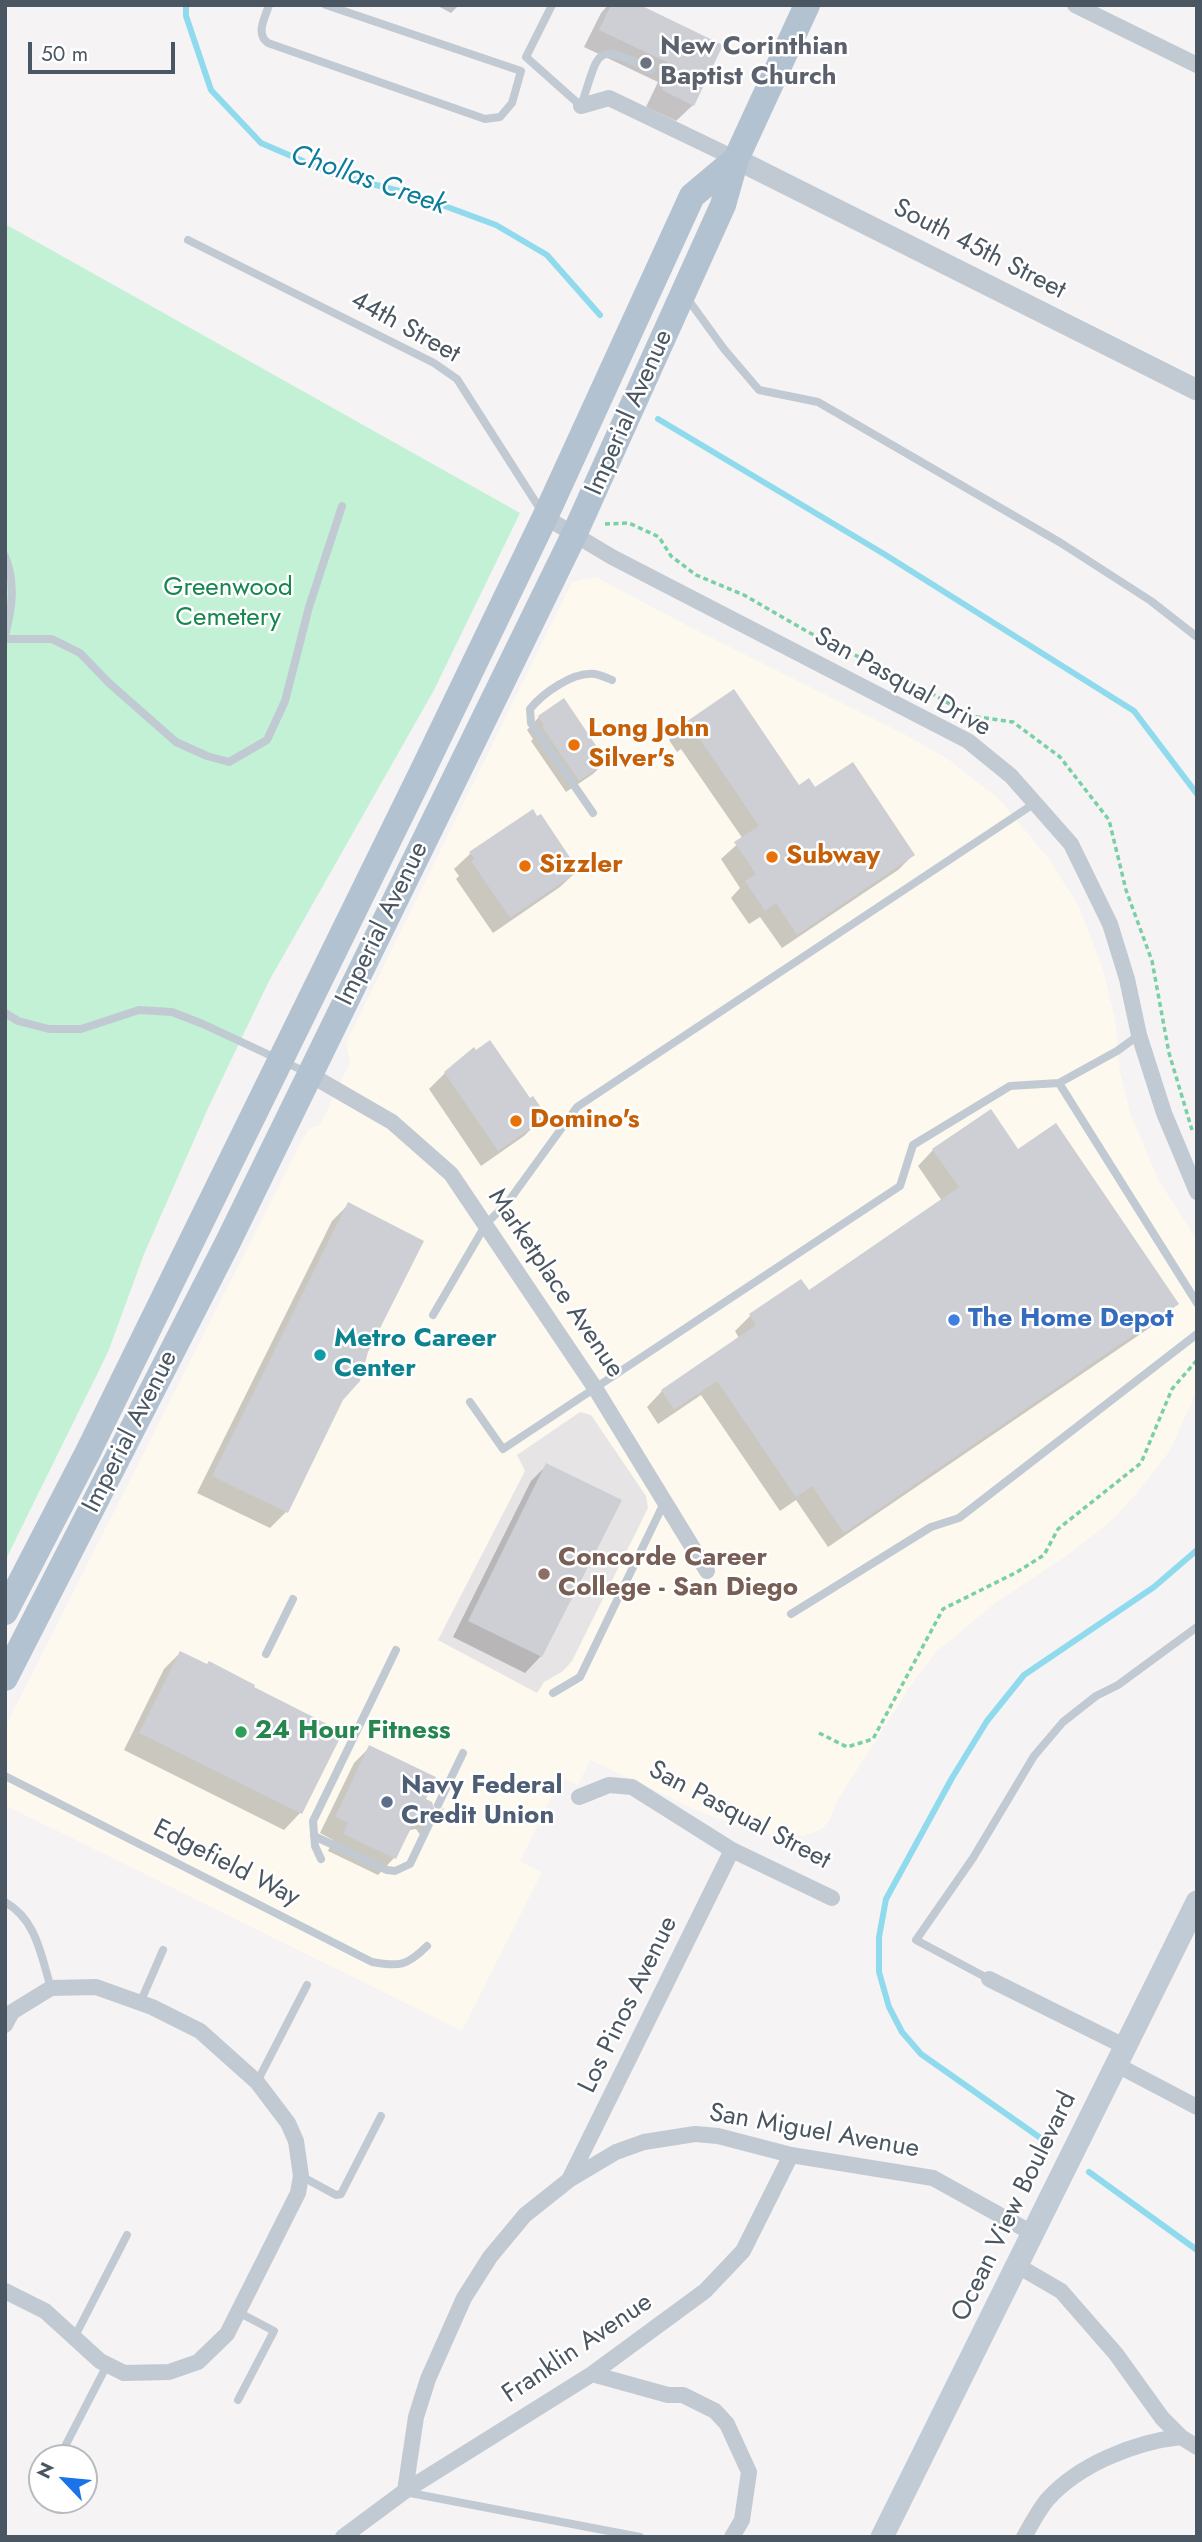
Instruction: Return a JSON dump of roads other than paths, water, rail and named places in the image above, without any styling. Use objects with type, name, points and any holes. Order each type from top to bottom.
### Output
[{"type":"main road","name":"Imperial Avenue","points":[[5,1678],[228,1242],[574,535],[728,194],[736,159],[807,5]]},
{"type":"main road","name":"Imperial Avenue","points":[[5,1612],[88,1452],[545,517],[692,196],[736,159]]},
{"type":"main road","name":"Ocean View Boulevard","points":[[882,2537],[1122,2056],[1189,1937],[1197,1902]]},
{"type":"street","points":[[1075,5],[1197,65]]},
{"type":"street","points":[[581,106],[609,98],[736,159]]},
{"type":"street","name":"South 45th Street","points":[[736,159],[1197,390]]},
{"type":"street","name":"San Pasqual Drive","points":[[545,517],[612,557],[968,741],[1011,776],[1071,844],[1110,924],[1127,979],[1139,1035],[1164,1114],[1197,1192]]},
{"type":"street","name":"Marketplace Avenue","points":[[310,1074],[392,1122],[451,1174],[595,1388],[707,1572]]},
{"type":"street","name":"San Pasqual Street","points":[[579,1797],[609,1785],[632,1787],[733,1850],[832,1898]]},
{"type":"street","name":"Los Pinos Avenue","points":[[569,2180],[733,1850]]},
{"type":"street","points":[[989,1979],[1122,2056],[1197,2107]]},
{"type":"street","points":[[5,2291],[45,2311],[100,2361],[124,2373],[169,2372],[198,2362],[227,2334],[298,2193],[301,2176],[296,2141],[288,2123],[257,2082],[200,2031],[140,2003],[96,1987],[51,1988],[9,2019]]},
{"type":"street","name":"San Miguel Avenue","points":[[405,2491],[416,2417],[428,2379],[464,2298],[490,2257],[524,2215],[569,2180],[616,2152],[644,2142],[695,2134],[718,2136],[790,2155],[933,2178],[1032,2233]]},
{"type":"street","name":"Franklin Avenue","points":[[343,2537],[405,2491],[592,2374],[705,2291],[743,2251],[790,2155]]},
{"type":"street","points":[[1017,2266],[1060,2291],[1116,2354],[1162,2418],[1181,2437],[1197,2447]]},
{"type":"street","points":[[592,2374],[668,2395],[683,2395],[715,2411],[727,2424],[749,2472],[741,2520],[732,2537]]},
{"type":"street","points":[[1024,2537],[1047,2500],[1090,2465],[1157,2439],[1181,2437]]},
{"type":"lane","points":[[269,5],[261,31],[261,36],[268,43],[485,119],[500,117],[512,103],[526,57],[552,5]]},
{"type":"lane","points":[[326,5],[521,71]]},
{"type":"lane","points":[[526,57],[581,106],[596,61],[602,54],[610,52],[622,55],[651,70]]},
{"type":"lane","name":"44th Street","points":[[188,240],[434,363],[457,379],[545,517]]},
{"type":"lane","points":[[684,294],[724,349],[759,390],[818,402],[1061,544],[1152,601],[1197,637]]},
{"type":"lane","points":[[5,556],[11,571],[13,603],[5,637],[52,639],[80,653],[109,683],[176,742],[229,762],[267,740],[285,701],[309,607],[342,506]]},
{"type":"lane","points":[[593,813],[531,723],[530,709],[538,698],[576,677],[594,674],[612,680]]},
{"type":"lane","points":[[433,1315],[486,1224],[508,1202],[577,1107],[1035,803]]},
{"type":"lane","points":[[5,1013],[18,1021],[49,1029],[81,1029],[139,1010],[172,1012],[310,1074]]},
{"type":"lane","points":[[470,1402],[503,1449],[900,1186],[913,1144],[1010,1086],[1059,1083],[1139,1035]]},
{"type":"lane","points":[[1059,1083],[1197,1303]]},
{"type":"lane","points":[[790,1614],[931,1527],[959,1518],[1197,1334]]},
{"type":"lane","points":[[553,1693],[580,1677],[664,1503]]},
{"type":"lane","points":[[266,1654],[293,1599]]},
{"type":"lane","points":[[989,1979],[916,1940],[973,1858],[1034,1756],[1063,1722],[1096,1696],[1118,1685],[1197,1627]]},
{"type":"lane","points":[[321,1859],[315,1846],[313,1821],[396,1650]]},
{"type":"lane","points":[[438,1805],[463,1753]]},
{"type":"lane","name":"Edgefield Way","points":[[5,1776],[372,1962],[395,1966],[413,1960],[427,1946]]},
{"type":"lane","points":[[314,1836],[387,1870],[395,1871],[410,1864],[430,1820]]},
{"type":"lane","points":[[5,1902],[26,1920],[35,1935],[51,1988]]},
{"type":"lane","points":[[140,2003],[163,1950]]},
{"type":"lane","points":[[257,2082],[307,1985]]},
{"type":"lane","points":[[301,2176],[336,2195],[341,2194],[381,2116]]},
{"type":"lane","points":[[74,2338],[127,2235]]},
{"type":"lane","points":[[238,2312],[274,2331],[238,2400]]},
{"type":"lane","points":[[66,2444],[107,2365]]},
{"type":"lane","points":[[405,2491],[640,2537]]},
{"type":"waterway","name":"Chollas Creek","points":[[186,5],[186,16],[211,90],[261,143],[333,174],[415,195],[496,225],[547,255],[600,315]]},
{"type":"waterway","points":[[658,419],[884,554],[1134,711],[1197,794]]},
{"type":"waterway","points":[[1049,2144],[921,2054],[902,2032],[889,2007],[879,1972],[879,1937],[886,1899],[952,1778],[987,1721],[1024,1675],[1154,1587],[1197,1550]]},
{"type":"waterway","points":[[1089,2172],[1197,2250]]},
{"type":"place","name":"New Corinthian Baptist Church","points":[[646,63]]},
{"type":"place","name":"Long John Silver's","points":[[574,745]]},
{"type":"place","name":"Subway","points":[[772,857]]},
{"type":"place","name":"Sizzler","points":[[525,866]]},
{"type":"place","name":"Domino's","points":[[516,1121]]},
{"type":"place","name":"The Home Depot","points":[[954,1320]]},
{"type":"place","name":"Metro Career Center","points":[[320,1355]]},
{"type":"place","name":"Concorde Career College - San Diego","points":[[544,1574]]},
{"type":"place","name":"24 Hour Fitness","points":[[241,1732]]},
{"type":"place","name":"Navy Federal Credit Union","points":[[387,1802]]},
{"type":"park label","name":"Greenwood Cemetery","points":[[228,604]]}]
